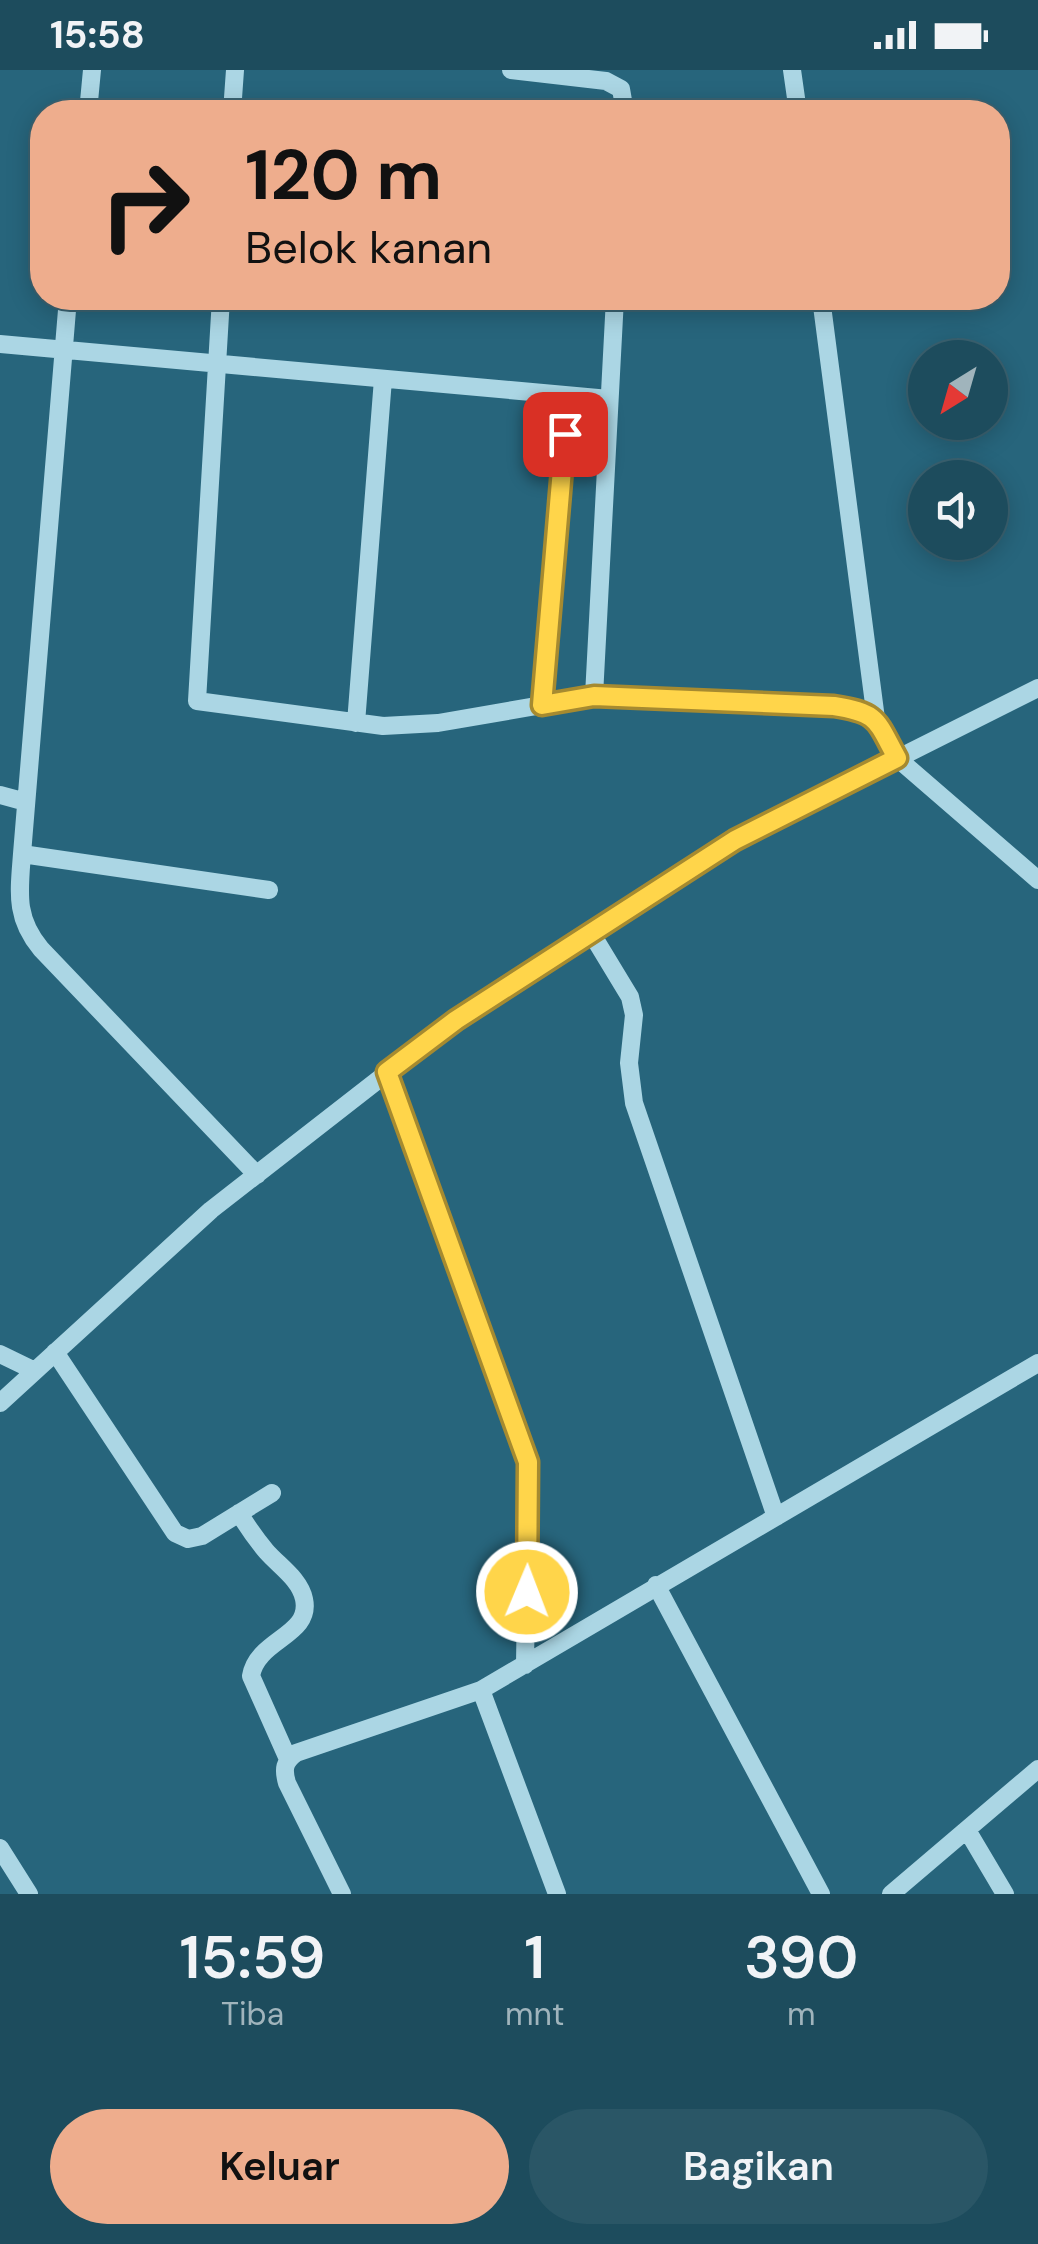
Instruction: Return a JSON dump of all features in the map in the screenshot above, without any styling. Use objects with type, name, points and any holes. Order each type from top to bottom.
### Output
[{"type":"street","points":[[89,100],[92,70]]},
{"type":"street","points":[[233,100],[235,70]]},
{"type":"street","points":[[511,70],[606,81],[621,89],[623,100]]},
{"type":"street","points":[[792,70],[796,100]]},
{"type":"street","points":[[67,310],[22,854],[21,915],[26,931],[257,1175]]},
{"type":"street","points":[[220,310],[197,701],[383,726],[438,723],[594,696],[834,706],[862,711],[876,719]]},
{"type":"street","points":[[594,696],[614,310]]},
{"type":"street","points":[[824,310],[876,719],[897,758],[1038,880]]},
{"type":"street","points":[[0,344],[610,399]]},
{"type":"street","points":[[356,723],[383,378]]},
{"type":"street","points":[[542,705],[568,396]]},
{"type":"street","points":[[0,1403],[212,1210],[456,1020],[735,840],[1038,688]]},
{"type":"street","points":[[0,796],[26,802]]},
{"type":"street","points":[[22,854],[269,890]]},
{"type":"street","points":[[590,931],[630,997],[634,1015],[629,1063],[634,1103],[776,1517]]},
{"type":"street","points":[[387,1072],[528,1462],[525,1665]]},
{"type":"street","points":[[55,1352],[175,1532],[188,1539],[202,1536],[272,1493]]},
{"type":"street","points":[[0,1354],[33,1370]]},
{"type":"street","points":[[342,1894],[287,1783],[284,1770],[288,1759],[481,1690],[1038,1362]]},
{"type":"street","points":[[239,1513],[250,1532],[297,1582],[304,1595],[306,1611],[300,1624],[265,1650],[253,1664],[251,1676],[288,1759]]},
{"type":"street","points":[[656,1585],[822,1894]]},
{"type":"street","points":[[481,1690],[557,1894]]},
{"type":"street","points":[[891,1894],[1038,1769]]},
{"type":"street","points":[[967,1830],[1005,1894]]},
{"type":"street","points":[[0,1848],[29,1894]]},
{"type":"route","points":[[527,1592],[528,1462],[387,1072],[456,1020],[735,840],[897,758],[876,719],[862,711],[834,706],[594,696],[542,705],[565,434]]}]
